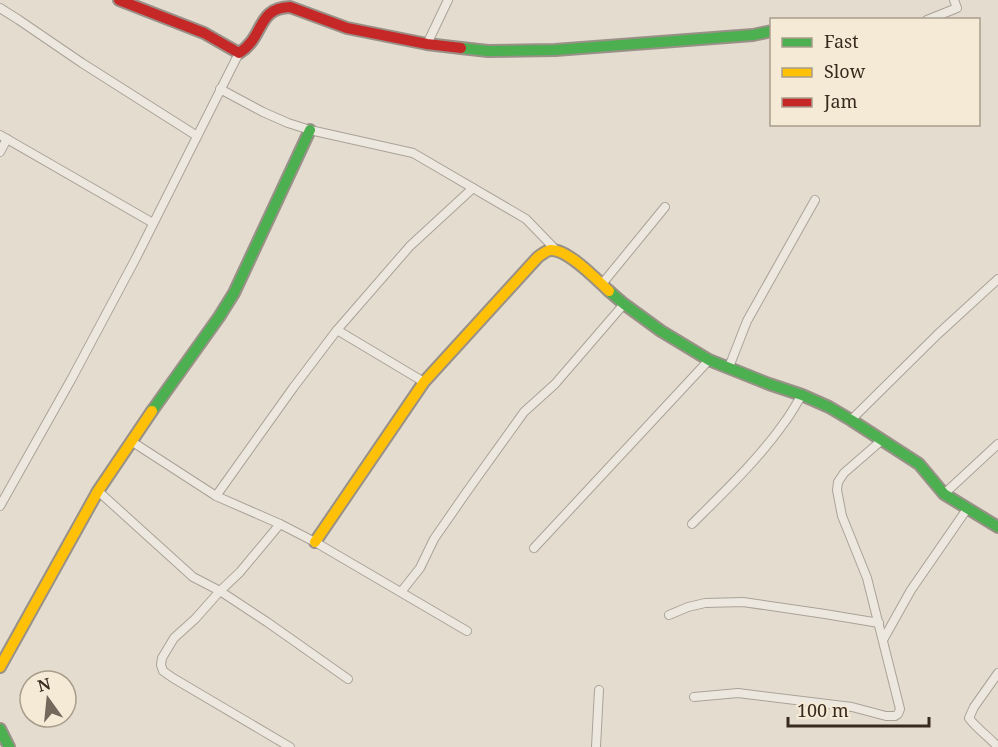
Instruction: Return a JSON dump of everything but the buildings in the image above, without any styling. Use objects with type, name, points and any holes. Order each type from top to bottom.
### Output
[{"type":"street","points":[[119,0],[204,33],[239,53]]},
{"type":"street","points":[[426,44],[448,0]]},
{"type":"street","points":[[932,18],[957,8],[954,0]]},
{"type":"street","points":[[0,506],[72,378],[239,53],[249,47],[269,13],[276,8],[290,7],[347,28],[426,44],[488,51],[555,50],[753,35],[770,31]]},
{"type":"street","points":[[0,8],[197,136]]},
{"type":"street","points":[[220,89],[288,123],[413,153],[526,219],[556,250]]},
{"type":"street","points":[[0,667],[98,491],[234,292],[310,130]]},
{"type":"street","points":[[0,152],[3,137],[153,223]]},
{"type":"street","points":[[216,496],[293,388],[338,330],[410,246],[473,188]]},
{"type":"street","points":[[729,367],[747,321],[815,200]]},
{"type":"street","points":[[602,284],[665,207]]},
{"type":"street","points":[[315,542],[424,382],[538,257],[548,250],[556,250],[568,255],[624,304],[661,331],[709,360],[769,384],[802,394],[851,420],[919,464],[944,494],[998,527]]},
{"type":"street","points":[[851,420],[938,334],[998,279]]},
{"type":"street","points":[[400,592],[420,568],[434,539],[524,412],[555,384],[624,304]]},
{"type":"street","points":[[338,330],[424,382]]},
{"type":"street","points":[[534,548],[709,360]]},
{"type":"street","points":[[692,524],[762,450],[784,423],[802,394]]},
{"type":"street","points":[[694,697],[738,693],[852,707],[886,716],[898,714],[900,709],[867,578],[842,516],[837,490],[838,482],[844,473],[882,440]]},
{"type":"street","points":[[131,441],[216,496],[315,542],[467,631]]},
{"type":"street","points":[[944,494],[998,444]]},
{"type":"street","points":[[98,491],[193,577],[220,591],[348,679]]},
{"type":"street","points":[[883,640],[911,590],[967,509]]},
{"type":"street","points":[[280,524],[240,572],[174,638],[162,658],[161,665],[164,671],[173,678],[290,747]]},
{"type":"street","points":[[669,615],[705,603],[743,602],[879,623]]},
{"type":"street","points":[[998,673],[969,718],[998,747]]},
{"type":"street","points":[[596,747],[599,690]]},
{"type":"street","points":[[0,729],[9,747]]},
{"type":"traffic: fast","points":[[461,48],[488,51],[555,50],[753,35],[770,31]]},
{"type":"traffic: fast","points":[[152,411],[234,293],[310,130]]},
{"type":"traffic: fast","points":[[609,291],[661,331],[709,360],[802,395],[851,420],[919,464],[944,494],[998,527]]},
{"type":"traffic: fast","points":[[0,729],[9,747]]},
{"type":"traffic: slow","points":[[315,542],[424,382],[538,257],[550,250],[565,254],[609,291]]},
{"type":"traffic: slow","points":[[0,667],[98,491],[152,411]]},
{"type":"traffic: jam","points":[[119,0],[204,33],[239,53],[253,39],[271,12],[290,7],[347,28],[427,44],[461,48]]}]
